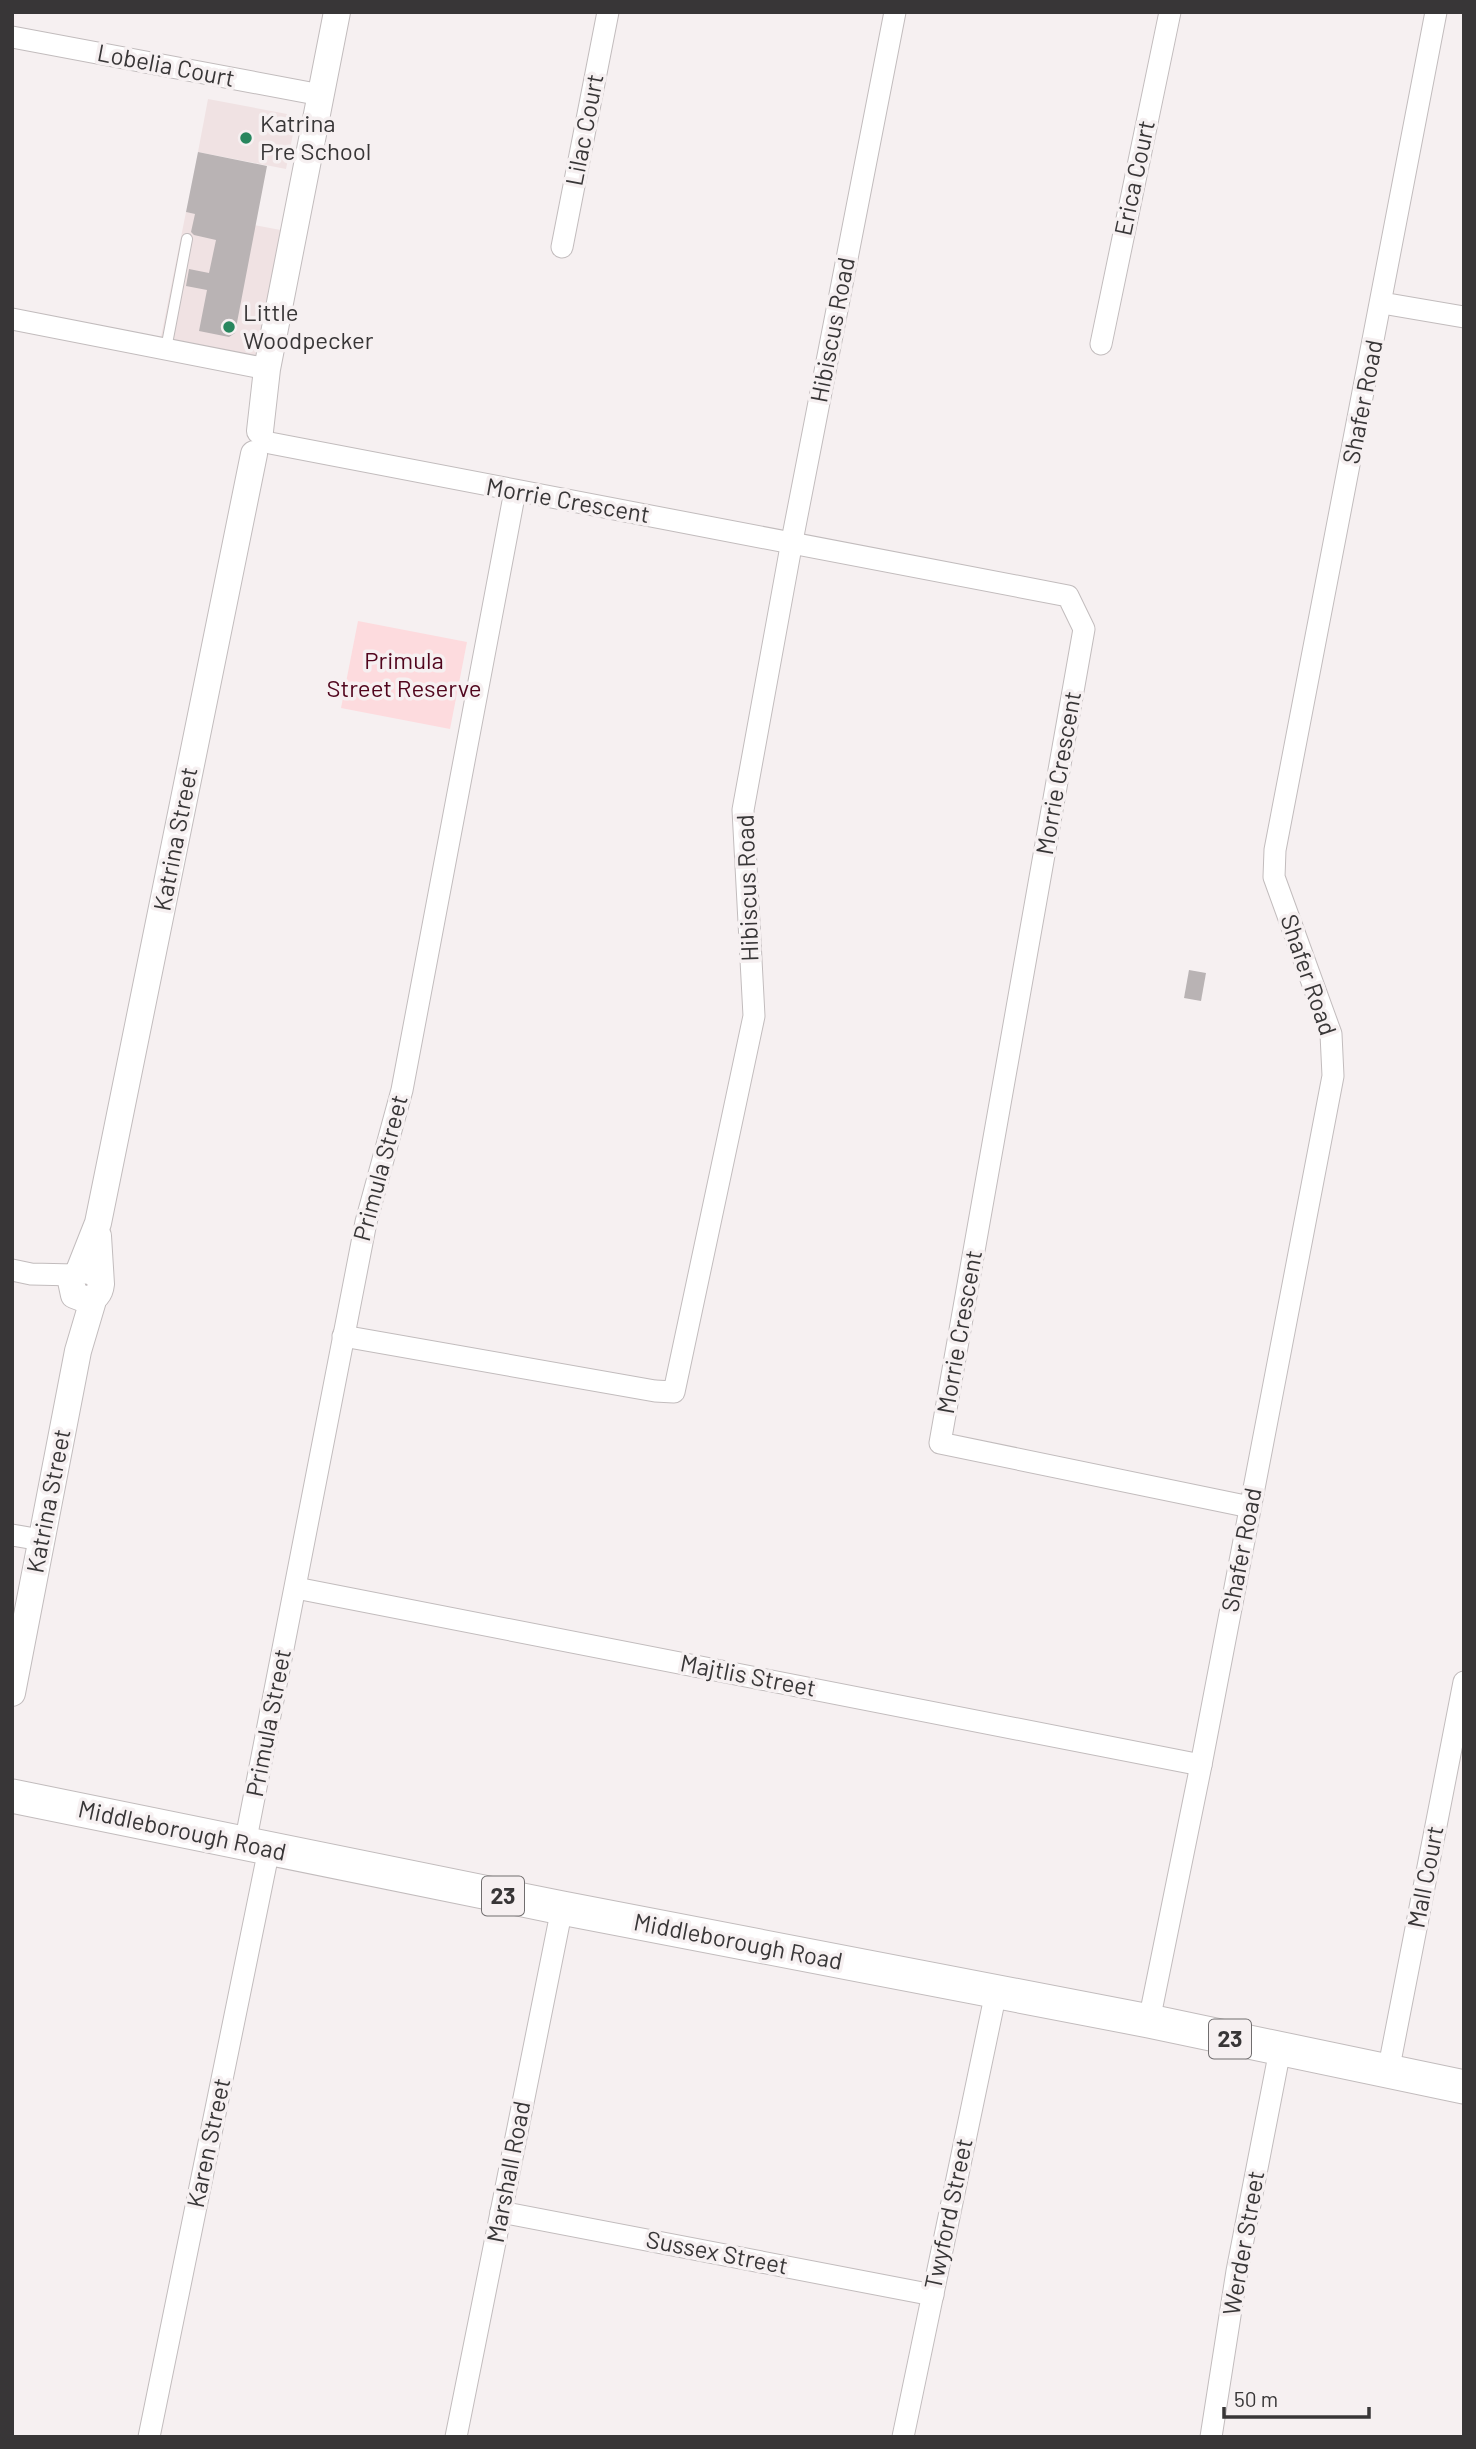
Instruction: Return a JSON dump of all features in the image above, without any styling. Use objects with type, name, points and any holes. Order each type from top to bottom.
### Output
[{"type":"main road","name":"Middleborough Road","points":[[12,1796],[562,1908],[1149,2021],[1464,2087]]},
{"type":"street","name":"Katrina Street","points":[[12,1693],[78,1351],[82,1284],[98,1223],[261,443],[267,369],[337,12]]},
{"type":"street","name":"Lilac Court","points":[[562,247],[608,12]]},
{"type":"street","name":"Hibiscus Road","points":[[343,1336],[655,1391],[674,1392],[754,1016],[743,810],[792,541],[895,12]]},
{"type":"street","name":"Erica Court","points":[[1101,344],[1170,12]]},
{"type":"street","name":"Shafer Road","points":[[1149,2021],[1334,1076],[1331,1034],[1274,877],[1275,850],[1436,12]]},
{"type":"street","name":"Lobelia Court","points":[[12,37],[321,95]]},
{"type":"street","points":[[1382,303],[1464,317]]},
{"type":"street","points":[[12,319],[267,369]]},
{"type":"street","name":"Morrie Crescent","points":[[261,443],[792,541],[1068,596],[1084,629],[940,1443],[1250,1507]]},
{"type":"street","name":"Primula Street","points":[[257,1847],[296,1588],[343,1336],[366,1222],[402,1090],[515,492]]},
{"type":"street","points":[[22,1272],[82,1284]]},
{"type":"street","points":[[12,1535],[41,1540]]},
{"type":"street","name":"Majtlis Street","points":[[296,1588],[1201,1765]]},
{"type":"street","name":"Mall Court","points":[[1388,2071],[1464,1682]]},
{"type":"street","name":"Karen Street","points":[[149,2437],[257,1847]]},
{"type":"street","name":"Marshall Road","points":[[456,2437],[562,1908]]},
{"type":"street","name":"Twyford Street","points":[[903,2437],[996,1992]]},
{"type":"street","name":"Werder Street","points":[[1211,2437],[1237,2270],[1280,2050]]},
{"type":"street","name":"Sussex Street","points":[[501,2212],[933,2295]]},
{"type":"lane","points":[[166,349],[187,239]]},
{"type":"shaded area","name":"Katrina Pre School","points":[[208,99],[287,114],[295,124],[286,169],[198,152]]},
{"type":"shaded area","points":[[186,212],[286,231],[261,359],[161,337]]},
{"type":"green space","name":"Primula Street Reserve","points":[[358,621],[467,642],[450,729],[341,708]]},
{"type":"building","points":[[198,152],[267,166],[235,333],[229,337],[199,331],[207,290],[186,286],[189,269],[209,273],[216,240],[194,235],[191,232],[195,214],[186,212]]},
{"type":"building","points":[[1189,970],[1206,973],[1201,1001],[1184,998]]},
{"type":"place","name":"Katrina Pre School","points":[[246,138]]},
{"type":"place","name":"Little Woodpecker","points":[[229,327]]}]
